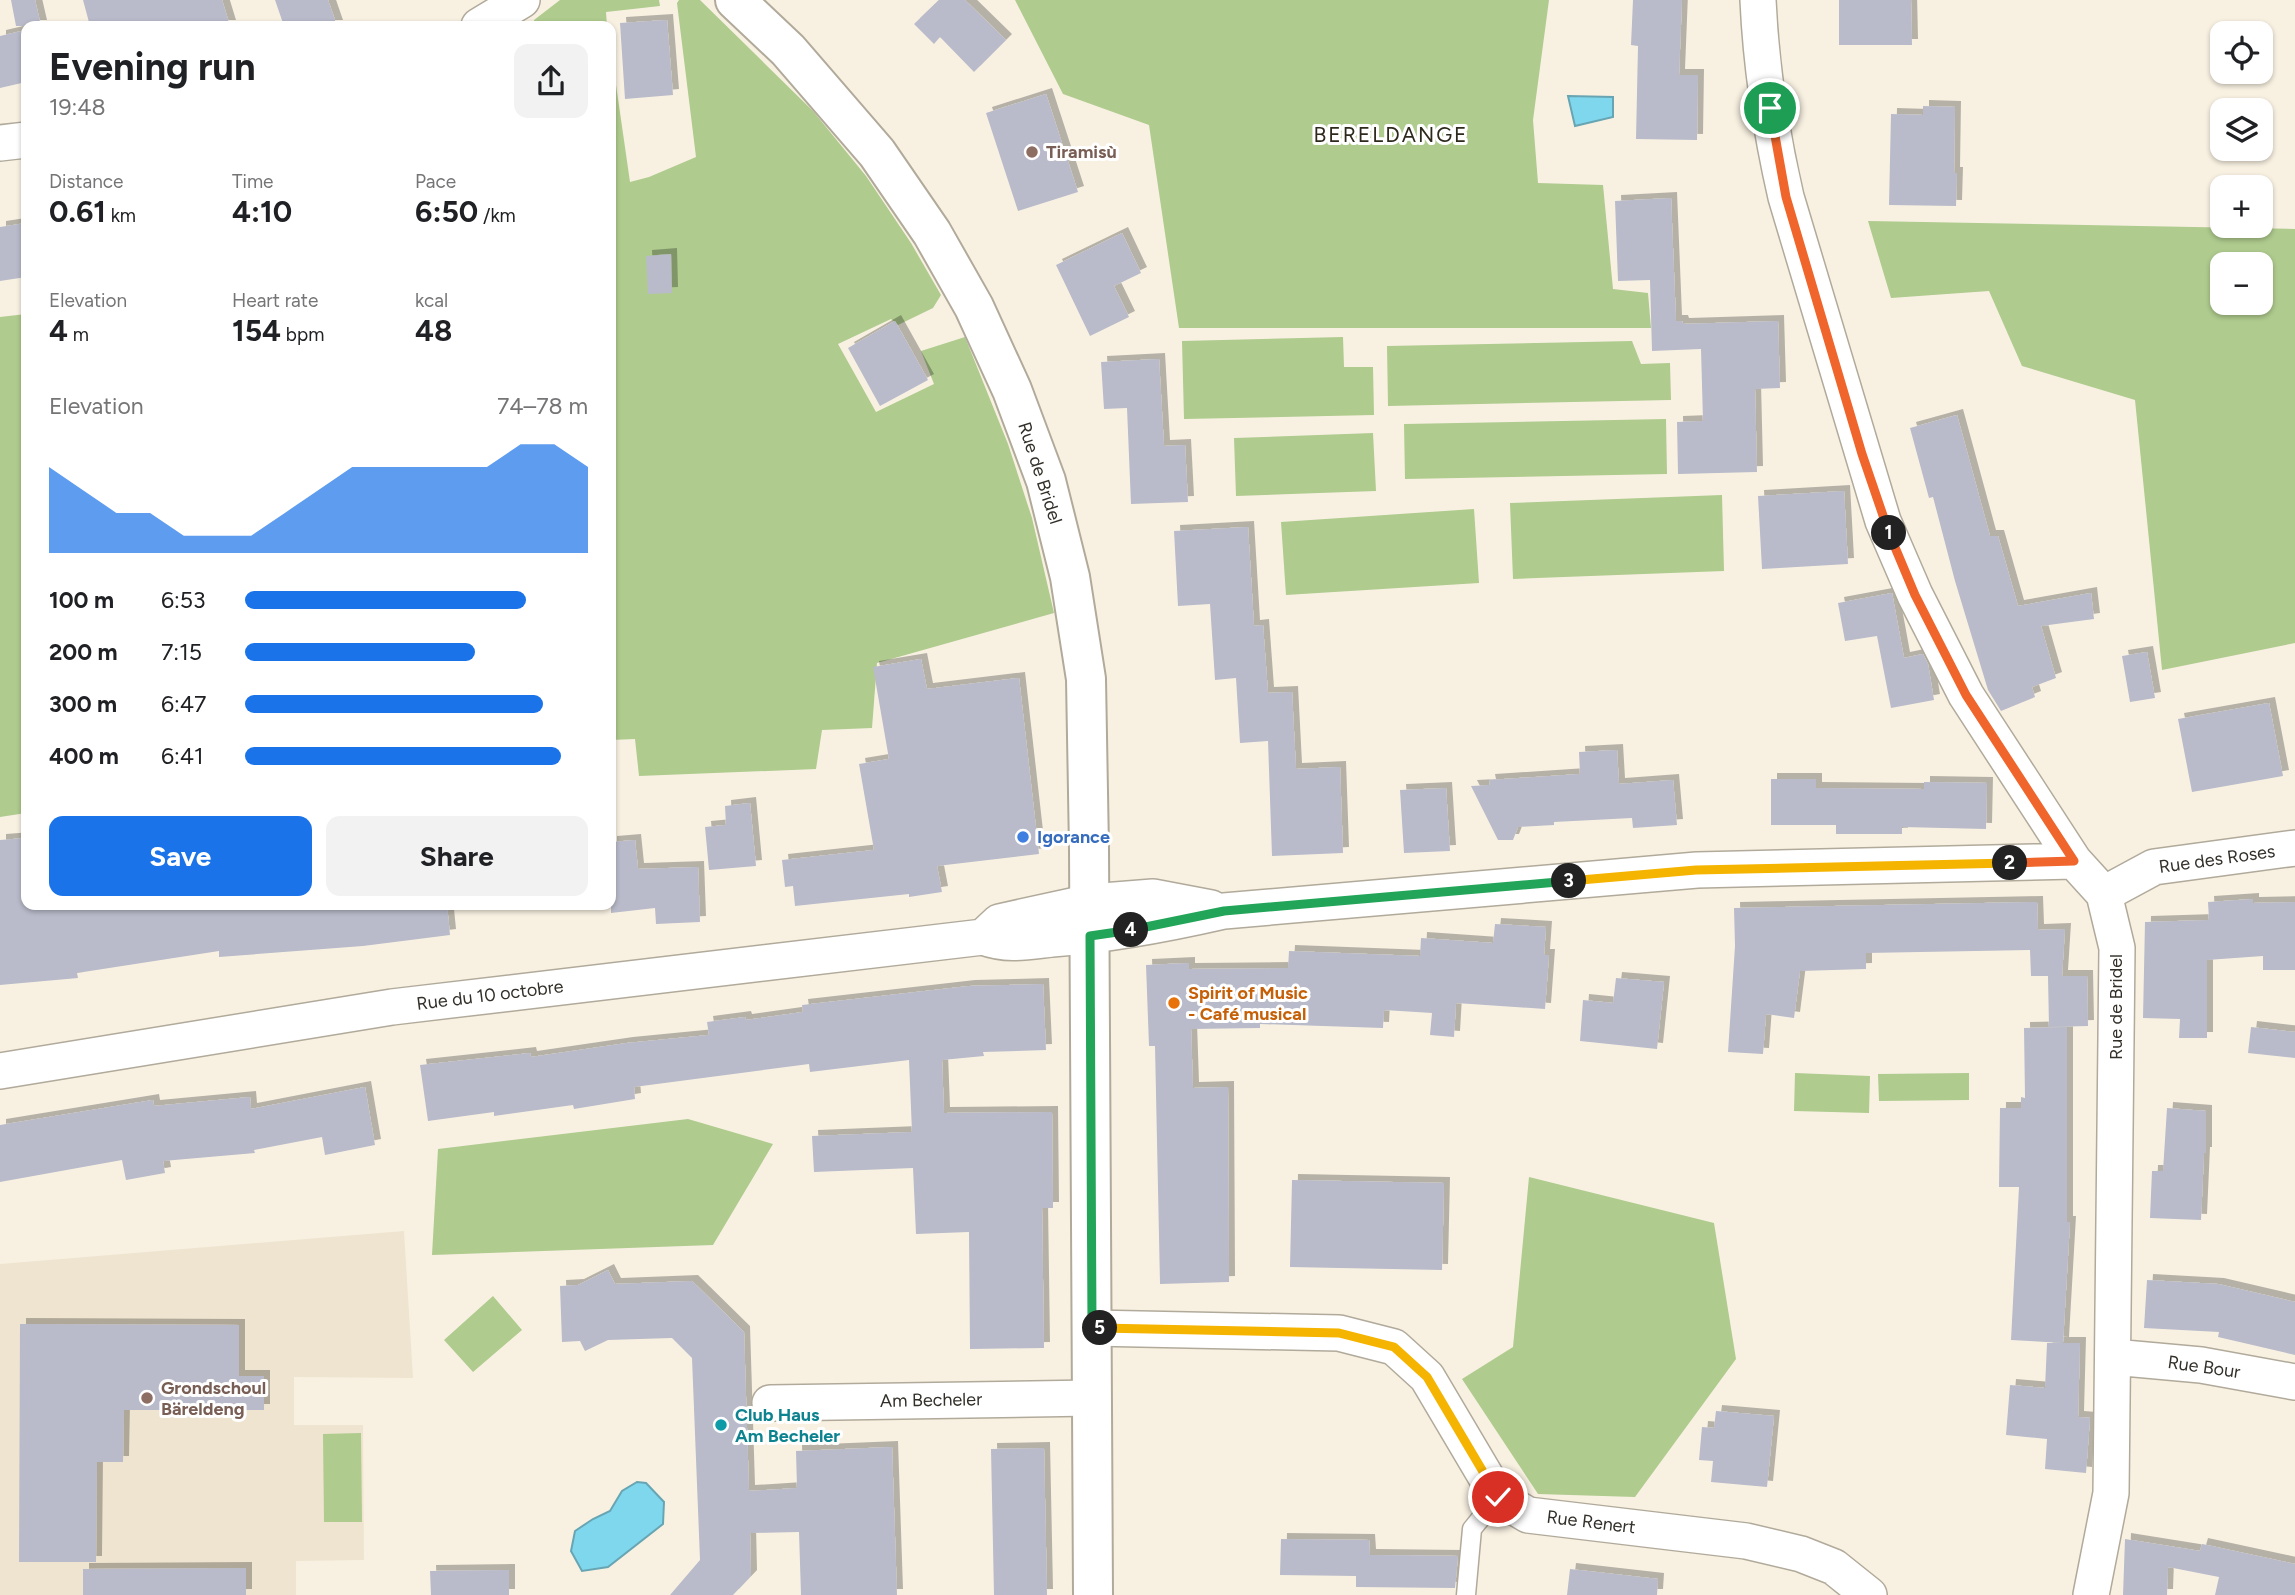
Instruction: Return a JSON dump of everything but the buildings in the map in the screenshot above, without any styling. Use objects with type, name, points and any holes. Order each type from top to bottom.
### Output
[{"type":"main road","name":"Rue de Bridel","points":[[735,0],[788,50],[877,153],[933,233],[974,307],[1012,390],[1046,481],[1070,577],[1086,679],[1090,919]]},
{"type":"main road","points":[[1090,919],[1093,1595]]},
{"type":"street","points":[[488,21],[522,0]]},
{"type":"street","name":"Rue de Bridel","points":[[1758,0],[1761,54],[1784,185],[1883,521],[1915,595],[1966,695],[2074,861],[2104,894],[2117,948],[2111,1493],[2091,1595]]},
{"type":"street","points":[[0,143],[21,141]]},
{"type":"street","name":"Rue des Roses","points":[[2104,894],[2154,867],[2295,848]]},
{"type":"street","points":[[1090,919],[1153,897],[1224,911],[1696,870],[2074,861]]},
{"type":"street","name":"Rue du 10 octobre","points":[[0,1071],[393,1007],[983,937],[999,922],[1090,919]]},
{"type":"street","name":"Rue Renert","points":[[1092,1328],[1339,1333],[1394,1347],[1427,1377],[1498,1497],[1528,1515],[1746,1541],[1801,1554],[1834,1567],[1869,1595]]},
{"type":"street","name":"Rue Bour","points":[[2113,1357],[2201,1365],[2295,1382]]},
{"type":"street","name":"Am Becheler","points":[[770,1403],[1092,1398]]},
{"type":"lane","points":[[1466,1595],[1472,1529],[1498,1497]]},
{"type":"shaded area","name":"Grondschoul Bäreldeng","points":[[404,1231],[413,1378],[294,1377],[294,1425],[363,1425],[364,1560],[296,1561],[296,1595],[0,1595],[0,1264]]},
{"type":"green space","points":[[560,0],[659,0],[660,6],[606,12],[607,21],[534,20]]},
{"type":"green space","points":[[679,0],[700,0],[813,111],[866,176],[911,243],[941,295],[933,308],[898,325],[891,319],[838,344],[876,412],[934,384],[921,351],[965,337],[1008,444],[1032,518],[1054,613],[877,663],[872,728],[822,730],[816,769],[639,776],[635,739],[616,740],[616,85],[630,182],[696,157],[677,3]]},
{"type":"green space","points":[[1015,0],[1549,0],[1533,120],[1538,183],[1603,185],[1613,289],[1648,293],[1651,328],[1179,328],[1149,125],[1063,94]]},
{"type":"green space","points":[[1868,221],[2210,227],[2210,238],[2273,238],[2273,229],[2295,229],[2295,643],[2162,670],[2135,400],[2022,366],[1989,291],[1891,298]]},
{"type":"green space","points":[[21,315],[21,814],[0,817],[0,317]]},
{"type":"green space","points":[[1343,337],[1344,367],[1373,367],[1374,415],[1184,419],[1182,341]]},
{"type":"green space","points":[[1632,341],[1641,364],[1670,363],[1671,400],[1388,406],[1387,346]]},
{"type":"green space","points":[[1666,419],[1667,474],[1405,479],[1404,424]]},
{"type":"green space","points":[[1373,433],[1376,491],[1236,496],[1234,438]]},
{"type":"green space","points":[[1722,495],[1724,571],[1513,579],[1510,503]]},
{"type":"green space","points":[[1474,509],[1479,583],[1286,595],[1281,522]]},
{"type":"green space","points":[[1795,1073],[1870,1076],[1869,1113],[1794,1111]]},
{"type":"green space","points":[[1969,1073],[1969,1100],[1879,1101],[1878,1074]]},
{"type":"green space","points":[[688,1119],[773,1144],[713,1245],[432,1255],[438,1149]]},
{"type":"green space","points":[[1529,1177],[1714,1223],[1736,1359],[1635,1497],[1538,1494],[1462,1379],[1513,1347]]},
{"type":"green space","points":[[493,1296],[522,1330],[473,1372],[444,1340]]},
{"type":"green space","points":[[361,1433],[362,1522],[324,1522],[323,1434]]},
{"type":"water","points":[[1568,96],[1613,97],[1613,117],[1575,126]]},
{"type":"water","points":[[637,1482],[646,1483],[664,1502],[663,1524],[608,1567],[582,1571],[571,1551],[575,1531],[610,1511],[622,1491]]},
{"type":"place","name":"Tiramisù","points":[[1032,152]]},
{"type":"place","name":"Igorance","points":[[1023,837]]},
{"type":"place","name":"Spirit of Music - Café musical","points":[[1174,1003]]},
{"type":"place","name":"Grondschoul Bäreldeng","points":[[147,1398]]},
{"type":"place","name":"Club Haus Am Becheler","points":[[721,1425]]},
{"type":"district","name":"BERELDANGE","points":[[1391,134]]},
{"type":"route","points":[[1498,1497],[1427,1377],[1394,1347],[1339,1333],[1092,1328],[1090,936],[1224,911],[1696,870],[2074,861],[1966,695],[1915,595],[1883,521],[1786,197],[1770,108]]}]
